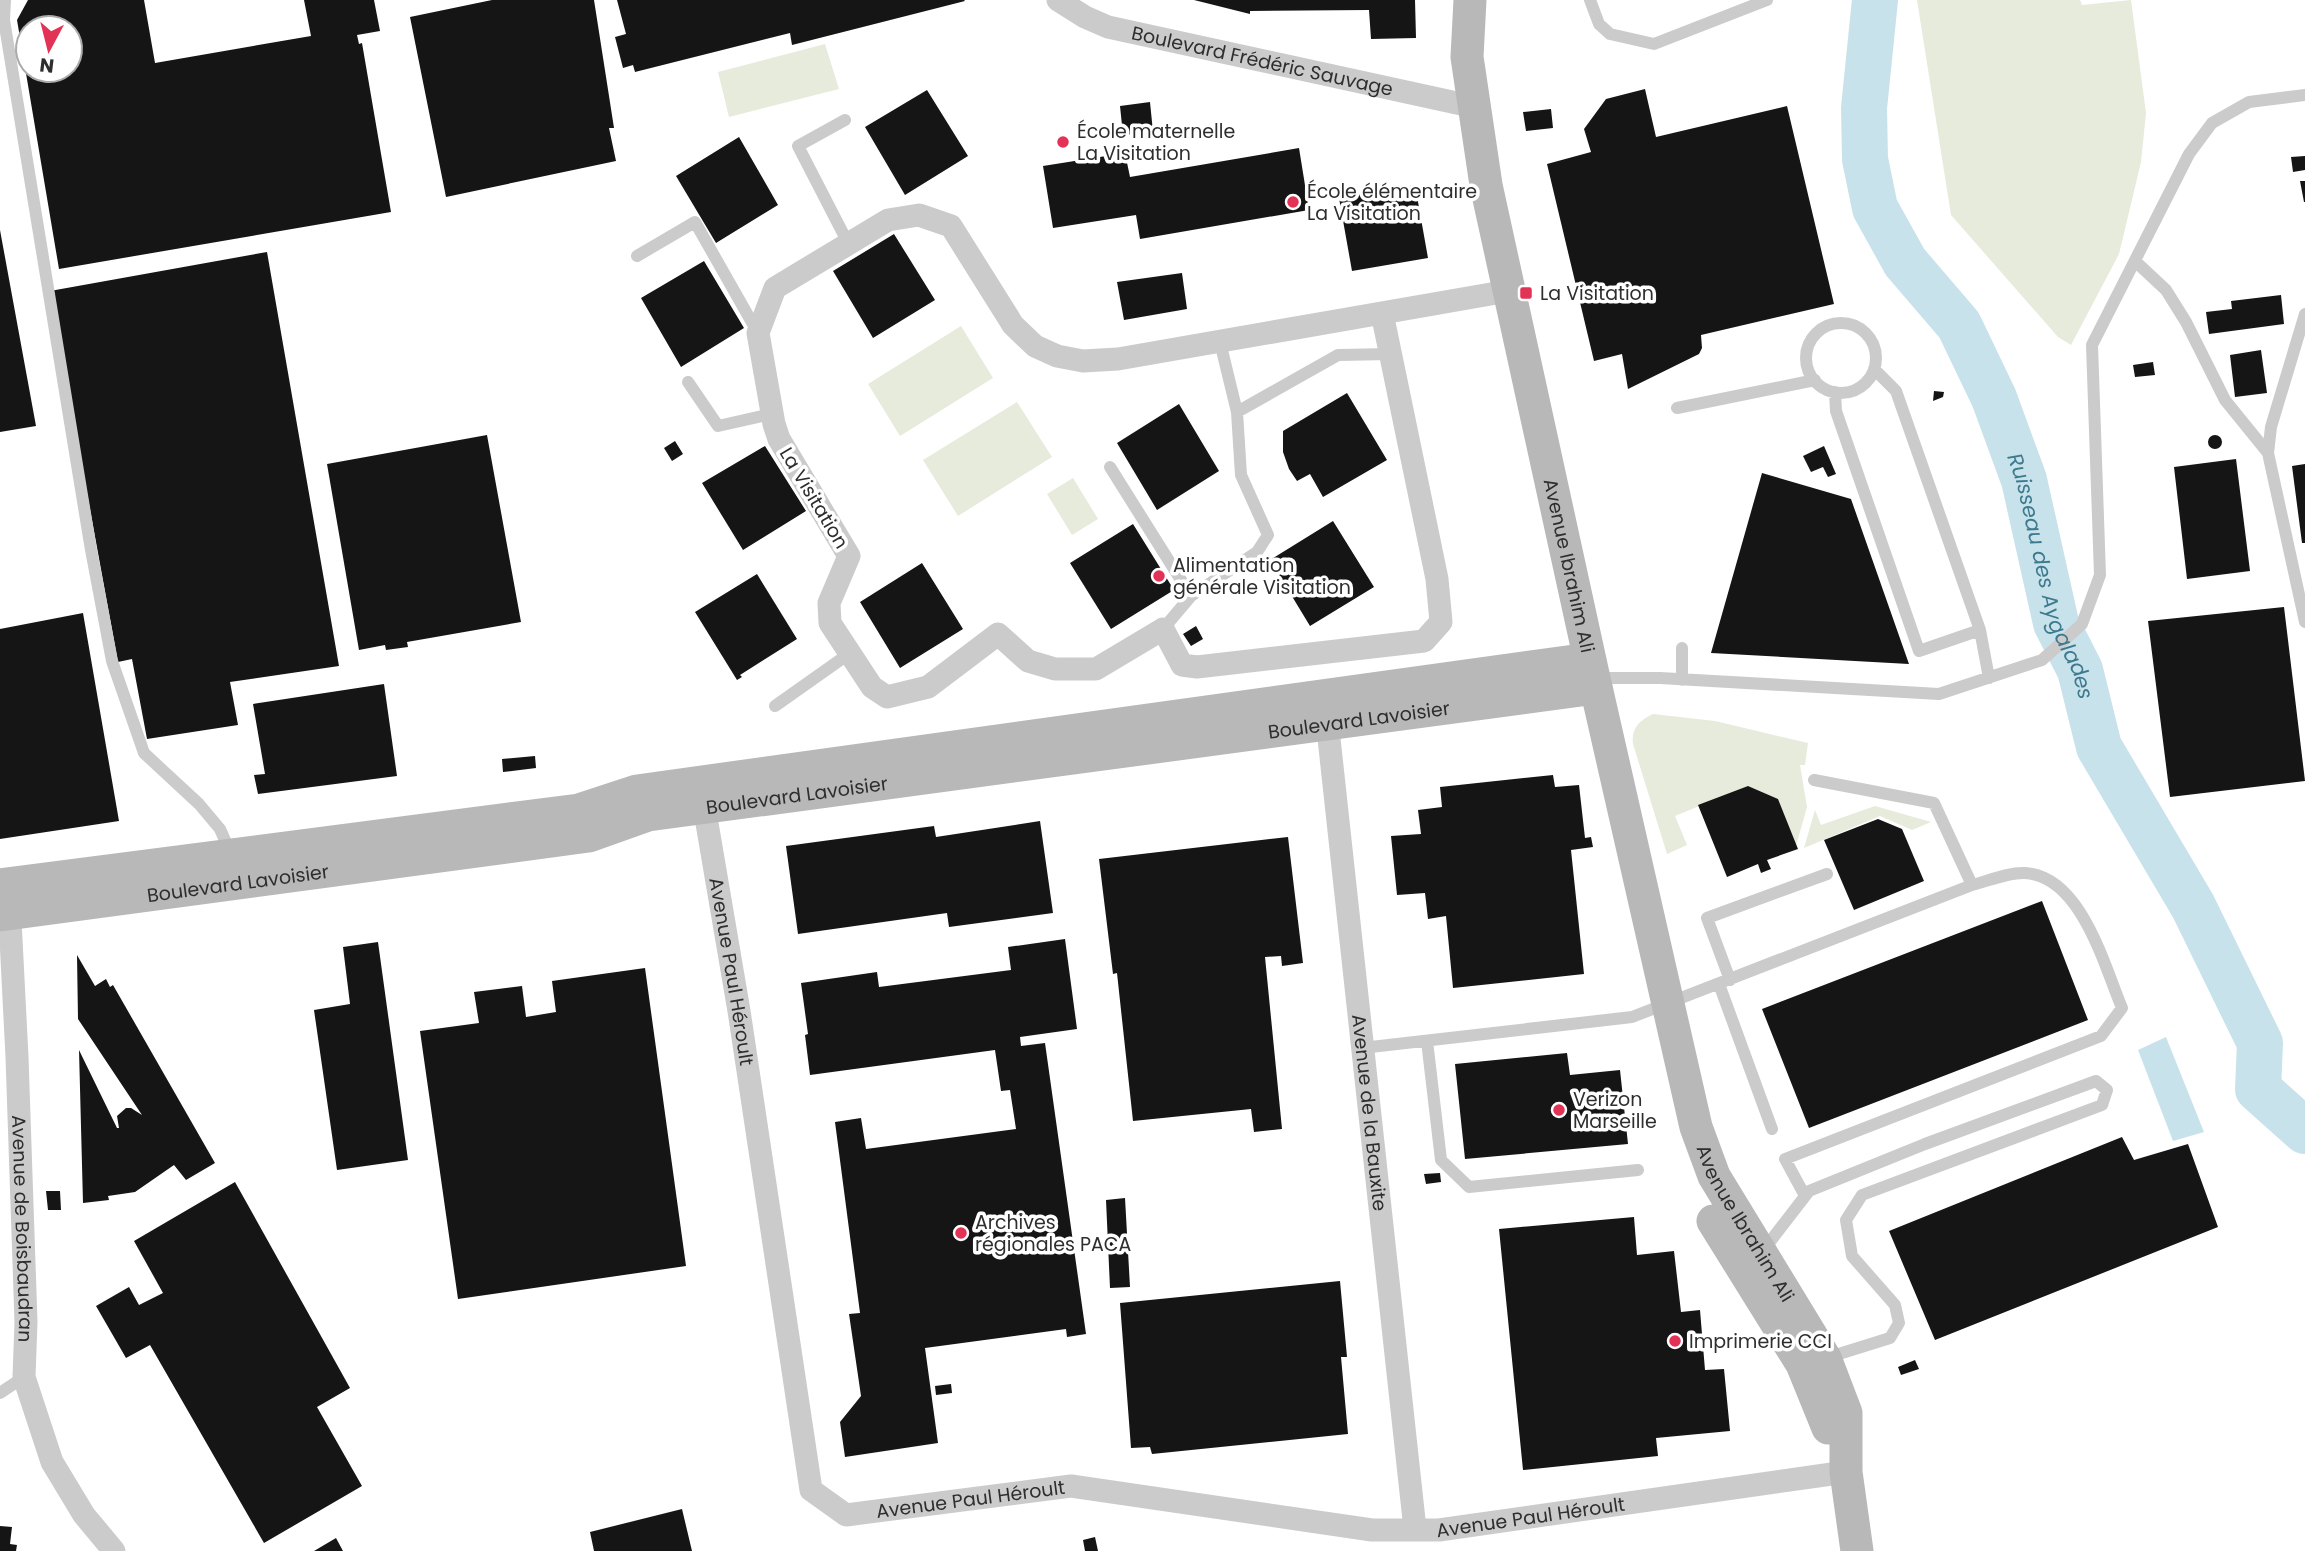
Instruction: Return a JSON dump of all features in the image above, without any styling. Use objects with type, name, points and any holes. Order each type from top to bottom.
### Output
[{"type":"street","name":"Boulevard Frédéric Sauvage","points":[[1058,0],[1085,17],[1108,27],[1475,107]]},
{"type":"street","name":"Avenue Ibrahim Ali","points":[[1470,0],[1467,57],[1486,184],[1593,675],[1696,1127],[1714,1177],[1753,1266],[1846,1413],[1846,1472],[1857,1551]]},
{"type":"street","points":[[758,333],[775,289],[888,220],[919,215],[951,226],[1013,325],[1035,346],[1057,356],[1083,361],[1118,359],[1220,342],[1508,290]]},
{"type":"street","points":[[1163,629],[1182,665],[1196,667],[1424,641],[1441,622],[1437,579],[1382,313]]},
{"type":"street","name":"La Visitation","points":[[758,333],[779,439],[849,556],[829,603],[830,623],[872,687],[887,696],[928,687],[998,634],[1028,661],[1055,669],[1096,669],[1163,629]]},
{"type":"street","name":"Boulevard Lavoisier","points":[[4,899],[231,855],[579,810],[637,791],[702,794],[1593,675]]},
{"type":"street","name":"Avenue de la Bauxite","points":[[1325,710],[1415,1530]]},
{"type":"street","name":"Boulevard Lavoisier","points":[[4,899],[589,836],[702,794]]},
{"type":"street","name":"Avenue Paul Héroult","points":[[702,794],[739,1011],[811,1490],[846,1516],[1071,1486],[1372,1530],[1415,1530],[1452,1528],[1846,1472]]},
{"type":"street","name":"Avenue de Boisbaudran","points":[[4,899],[26,1322],[24,1377],[52,1462],[83,1515],[114,1551]]},
{"type":"lane","points":[[5,0],[4,20],[91,550],[112,660],[144,753],[199,804],[220,829],[231,855]]},
{"type":"lane","points":[[1590,0],[1599,24],[1610,34],[1654,44],[1768,0]]},
{"type":"lane","points":[[1593,675],[1939,694],[2042,660],[2082,624],[2100,575],[2092,345],[2189,155],[2212,123],[2249,102],[2305,95]]},
{"type":"lane","points":[[845,120],[798,146],[848,243]]},
{"type":"lane","points":[[637,256],[695,222],[758,333]]},
{"type":"lane","points":[[2135,261],[2166,290],[2225,400],[2268,453]]},
{"type":"lane","points":[[2305,314],[2271,427],[2268,453],[2305,622]]},
{"type":"lane","points":[[1847,323],[1868,335],[1874,345],[1877,357],[1874,369],[1863,385],[1855,390],[1835,392],[1824,388],[1808,370],[1808,346],[1823,328],[1847,323]]},
{"type":"lane","points":[[1163,629],[1191,596],[1257,552],[1268,534],[1241,475],[1237,412],[1220,342]]},
{"type":"lane","points":[[1237,412],[1338,355],[1391,354]]},
{"type":"lane","points":[[1874,369],[1896,391],[1980,630],[1989,678]]},
{"type":"lane","points":[[1677,408],[1815,380]]},
{"type":"lane","points":[[688,382],[718,426],[772,414]]},
{"type":"lane","points":[[1835,392],[1836,411],[1919,651],[1980,630]]},
{"type":"lane","points":[[1110,467],[1191,596]]},
{"type":"lane","points":[[1682,648],[1682,680]]},
{"type":"lane","points":[[775,706],[850,653]]},
{"type":"lane","points":[[1814,780],[1934,803],[1972,885]]},
{"type":"lane","points":[[1362,1048],[1632,1017],[1972,885],[2023,873],[2045,877],[2069,897],[2088,925],[2122,1008],[2101,1036],[1785,1158],[1805,1196]]},
{"type":"lane","points":[[1772,1129],[1724,982],[1707,918],[1827,874]]},
{"type":"lane","points":[[1427,1041],[1441,1160],[1469,1187],[1638,1170]]},
{"type":"lane","points":[[1753,1266],[1809,1191],[1925,1144],[2096,1081],[2107,1090],[2102,1105],[1863,1195],[1846,1220],[1852,1255],[1895,1305],[1899,1323],[1890,1338],[1813,1361]]},
{"type":"lane","points":[[0,1393],[24,1377]]},
{"type":"shaded area","points":[[1917,0],[2080,0],[2082,5],[2131,0],[2146,113],[2141,162],[2119,254],[2071,345],[2058,337],[1951,215]]},
{"type":"shaded area","points":[[825,44],[839,89],[729,117],[718,72]]},
{"type":"shaded area","points":[[961,326],[993,378],[900,436],[868,384]]},
{"type":"shaded area","points":[[1017,402],[1052,457],[958,516],[923,460]]},
{"type":"shaded area","points":[[1073,478],[1098,519],[1072,535],[1047,494]]},
{"type":"shaded area","points":[[1653,714],[1715,721],[1808,743],[1805,765],[1800,765],[1807,807],[1796,846],[1778,799],[1748,786],[1675,816],[1687,845],[1667,854],[1633,744],[1633,734],[1637,726]]},
{"type":"shaded area","points":[[1875,806],[1931,822],[1912,830],[1880,816],[1804,848],[1815,810],[1821,825]]},
{"type":"water","points":[[2166,1037],[2204,1132],[2173,1141],[2138,1050]]},
{"type":"building","points":[[28,0],[144,0],[155,63],[311,36],[304,0],[374,0],[380,31],[357,35],[359,44],[362,43],[391,212],[59,269],[28,84],[84,84],[84,14],[20,14]]},
{"type":"building","points":[[492,0],[594,0],[614,128],[609,128],[616,161],[446,197],[410,17]]},
{"type":"building","points":[[617,0],[965,1],[792,45],[790,33],[635,72],[633,65],[623,68],[615,37],[626,34]]},
{"type":"building","points":[[1194,0],[1415,0],[1416,38],[1371,39],[1369,10],[1250,11],[1250,14]]},
{"type":"building","points":[[1645,89],[1656,137],[1787,106],[1834,304],[1701,335],[1702,348],[1699,354],[1628,389],[1622,354],[1594,361],[1547,164],[1591,152],[1584,129],[1606,99]]},
{"type":"building","points":[[927,90],[968,156],[905,195],[865,127]]},
{"type":"building","points":[[1150,102],[1153,132],[1123,135],[1120,106]]},
{"type":"building","points":[[1551,109],[1553,128],[1526,131],[1523,112]]},
{"type":"building","points":[[739,137],[778,205],[716,243],[676,176]]},
{"type":"building","points":[[1299,148],[1309,210],[1140,239],[1136,215],[1053,228],[1043,166],[1125,153],[1130,177]]},
{"type":"building","points":[[2305,156],[2305,170],[2293,172],[2291,157]]},
{"type":"building","points":[[2300,181],[2305,181],[2305,202],[2304,202]]},
{"type":"building","points":[[1415,185],[1428,258],[1352,271],[1339,198]]},
{"type":"building","points":[[0,230],[36,426],[0,432]]},
{"type":"building","points":[[894,234],[935,300],[873,338],[833,271]]},
{"type":"building","points":[[267,252],[339,666],[230,682],[238,725],[147,739],[132,659],[118,662],[50,291]]},
{"type":"building","points":[[704,261],[744,328],[681,367],[641,298]]},
{"type":"building","points":[[1182,273],[1187,309],[1124,320],[1117,282]]},
{"type":"building","points":[[2281,295],[2284,324],[2209,334],[2206,312],[2232,309],[2231,301]]},
{"type":"building","points":[[2261,350],[2267,393],[2235,397],[2230,355]]},
{"type":"building","points":[[2153,362],[2155,375],[2135,377],[2133,365]]},
{"type":"building","points":[[1934,391],[1944,392],[1943,397],[1933,401]]},
{"type":"building","points":[[1347,393],[1387,460],[1323,497],[1310,474],[1297,481],[1289,469],[1283,452],[1283,431]]},
{"type":"building","points":[[1179,404],[1219,471],[1157,510],[1117,443]]},
{"type":"building","points":[[487,435],[521,622],[407,642],[408,647],[386,650],[385,645],[359,650],[327,464]]},
{"type":"building","points":[[2215,435],[2220,437],[2220,447],[2215,449],[2210,447],[2208,442],[2210,437]]},
{"type":"building","points":[[675,441],[683,454],[672,461],[664,448]]},
{"type":"building","points":[[765,446],[806,511],[743,550],[702,483]]},
{"type":"building","points":[[1824,446],[1836,474],[1828,477],[1823,467],[1811,472],[1803,456]]},
{"type":"building","points":[[2236,459],[2250,571],[2187,579],[2174,467]]},
{"type":"building","points":[[2305,464],[2305,543],[2302,543],[2292,466]]},
{"type":"building","points":[[1762,473],[1851,499],[1909,664],[1711,653]]},
{"type":"building","points":[[1333,521],[1374,587],[1310,626],[1270,560]]},
{"type":"building","points":[[1133,524],[1174,590],[1111,629],[1070,563]]},
{"type":"building","points":[[922,563],[963,629],[900,668],[860,602]]},
{"type":"building","points":[[757,574],[797,639],[740,675],[742,677],[737,680],[695,612]]},
{"type":"building","points":[[2284,607],[2305,781],[2170,797],[2148,621]]},
{"type":"building","points":[[83,613],[119,821],[0,839],[0,629]]},
{"type":"building","points":[[1196,626],[1203,639],[1191,646],[1183,634]]},
{"type":"building","points":[[384,684],[397,776],[258,794],[254,775],[265,774],[253,704]]},
{"type":"building","points":[[535,756],[536,768],[503,772],[502,759]]},
{"type":"building","points":[[1553,775],[1555,787],[1579,785],[1585,838],[1591,837],[1593,847],[1571,850],[1584,974],[1453,988],[1446,916],[1428,919],[1425,893],[1397,895],[1391,836],[1421,834],[1418,810],[1442,807],[1440,787]]},
{"type":"building","points":[[1748,786],[1778,799],[1798,849],[1767,860],[1771,869],[1761,873],[1758,864],[1727,877],[1698,805]]},
{"type":"building","points":[[1878,819],[1902,829],[1924,881],[1854,910],[1824,840]]},
{"type":"building","points":[[1040,821],[1053,913],[949,927],[947,913],[798,934],[786,846],[934,826],[936,837]]},
{"type":"building","points":[[1288,837],[1303,963],[1282,966],[1281,956],[1265,957],[1282,1129],[1254,1132],[1251,1109],[1133,1121],[1117,973],[1113,974],[1099,859]]},
{"type":"building","points":[[2042,901],[2088,1020],[1809,1128],[1762,1009]]},
{"type":"building","name":"Archives régionales PACA","points":[[1065,939],[1077,1029],[1020,1037],[1021,1046],[1045,1043],[1086,1334],[1067,1337],[1066,1329],[925,1348],[938,1443],[845,1457],[840,1422],[861,1396],[849,1314],[860,1313],[835,1122],[861,1118],[866,1149],[1016,1129],[1010,1090],[1001,1091],[995,1050],[810,1075],[801,983],[877,972],[879,987],[1011,970],[1008,947]]},
{"type":"building","points":[[378,942],[408,1160],[337,1170],[314,1010],[350,1004],[343,947]]},
{"type":"building","points":[[77,955],[95,986],[106,979],[110,987],[113,985],[215,1163],[186,1180],[174,1165],[135,1192],[108,1196],[109,1200],[83,1203],[79,1050],[117,1128],[117,1116],[126,1108],[142,1115],[78,1019]]},
{"type":"building","points":[[645,968],[686,1266],[458,1299],[420,1031],[479,1023],[474,992],[522,986],[526,1017],[556,1012],[552,981]]},
{"type":"building","name":"Verizon Marseille","points":[[1567,1053],[1570,1075],[1620,1070],[1628,1144],[1465,1159],[1455,1064]]},
{"type":"building","points":[[2122,1137],[2134,1160],[2188,1144],[2218,1227],[1935,1340],[1889,1231]]},
{"type":"building","points":[[1440,1173],[1441,1182],[1426,1184],[1424,1174]]},
{"type":"building","points":[[235,1182],[350,1388],[317,1407],[362,1486],[264,1543],[150,1345],[126,1358],[96,1306],[129,1287],[139,1305],[163,1293],[134,1241]]},
{"type":"building","points":[[46,1191],[60,1191],[61,1210],[48,1210]]},
{"type":"building","points":[[1125,1198],[1130,1287],[1110,1288],[1106,1200]]},
{"type":"building","points":[[1634,1217],[1637,1255],[1674,1251],[1681,1312],[1700,1310],[1705,1370],[1724,1369],[1730,1431],[1656,1438],[1658,1456],[1523,1470],[1499,1229]]},
{"type":"building","points":[[1340,1281],[1347,1357],[1341,1357],[1348,1434],[1152,1454],[1150,1447],[1131,1448],[1120,1303]]},
{"type":"building","points":[[1915,1360],[1919,1369],[1901,1375],[1898,1367]]},
{"type":"building","points":[[951,1384],[952,1393],[936,1395],[935,1386]]},
{"type":"building","points":[[682,1509],[692,1551],[594,1551],[590,1532]]},
{"type":"building","points":[[0,1526],[12,1527],[10,1544],[17,1545],[16,1551],[0,1551]]},
{"type":"building","points":[[1095,1537],[1098,1551],[1085,1551],[1083,1540]]},
{"type":"building","points":[[336,1538],[343,1551],[314,1551]]},
{"type":"waterway","name":"Ruisseau des Aygalades","points":[[1875,0],[1864,108],[1865,159],[1875,208],[1905,262],[1959,325],[1994,398],[2024,480],[2056,623],[2080,670],[2099,747],[2193,906],[2260,1043],[2258,1089],[2305,1131]]},
{"type":"place","name":"École maternelle La Visitation","points":[[1063,142]]},
{"type":"place","name":"École élémentaire La Visitation","points":[[1293,202]]},
{"type":"place","name":"La Visitation","points":[[1526,293]]},
{"type":"place","name":"Alimentation générale Visitation","points":[[1159,576]]},
{"type":"place","name":"Verizon Marseille","points":[[1559,1110]]},
{"type":"place","name":"Archives régionales PACA","points":[[961,1233]]},
{"type":"place","name":"Imprimerie CCI","points":[[1675,1341]]}]
